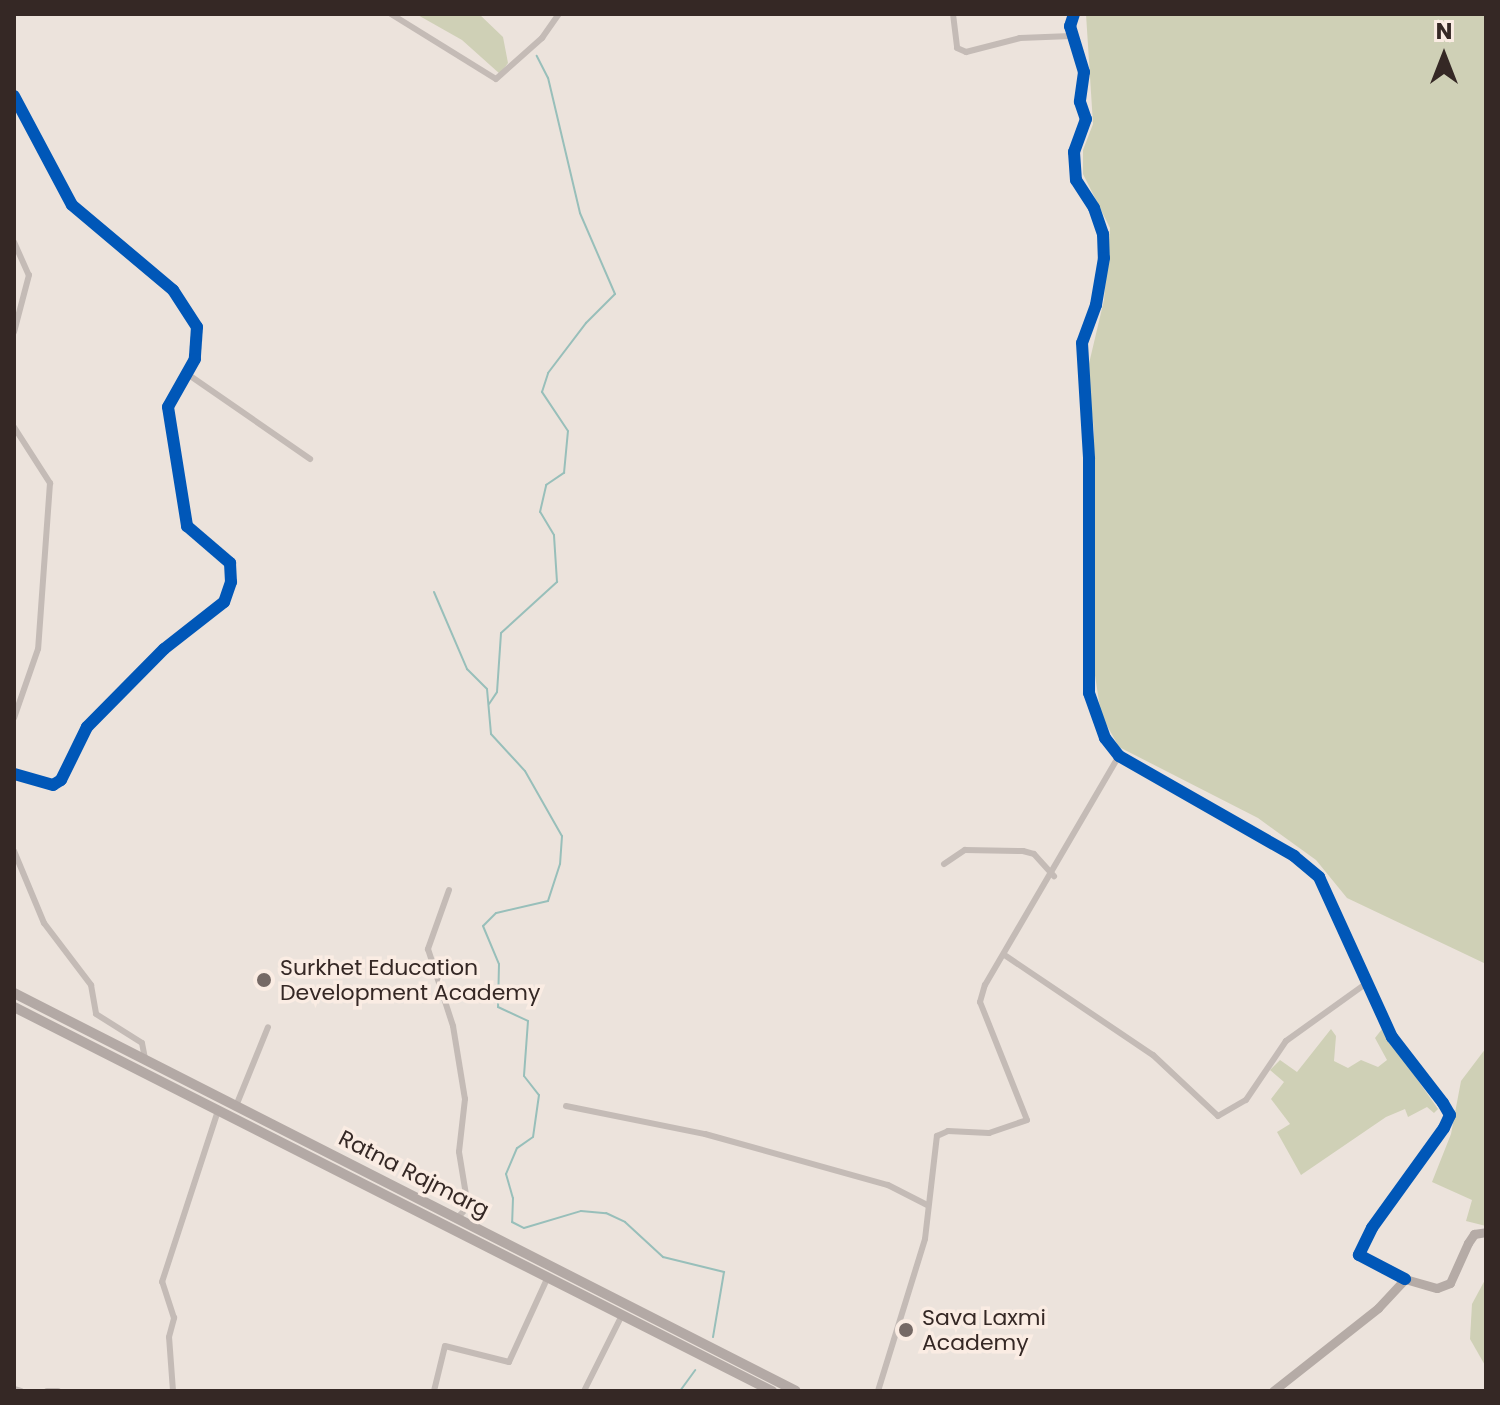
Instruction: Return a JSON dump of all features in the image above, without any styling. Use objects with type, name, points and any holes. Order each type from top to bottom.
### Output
[{"type":"main road","name":"Ratna Rajmarg","points":[[14,993],[796,1391]]},
{"type":"main road","name":"Ratna Rajmarg","points":[[14,1007],[217,1114],[772,1391]]},
{"type":"street","points":[[391,14],[496,79],[537,44],[559,14]]},
{"type":"street","points":[[953,14],[957,48],[966,52],[1020,38],[1071,36]]},
{"type":"street","points":[[1074,14],[1071,36],[1084,72],[1080,102],[1086,119],[1074,152],[1076,180],[1103,234],[1096,305],[1082,343],[1089,459],[1089,693],[1105,738],[1119,756],[1294,856],[1319,877],[1392,1037],[1450,1115],[1359,1255],[1405,1279],[1445,1287],[1474,1234],[1486,1232]]},
{"type":"street","points":[[14,96],[72,205],[162,279],[191,313],[200,341],[168,407],[187,526],[230,563],[231,582],[224,602],[111,700],[87,727],[61,780],[53,785],[14,774]]},
{"type":"street","points":[[14,242],[29,275],[14,332]]},
{"type":"street","points":[[186,373],[310,459]]},
{"type":"street","points":[[14,427],[50,483],[38,649],[14,718]]},
{"type":"street","points":[[878,1391],[925,1239],[937,1136],[948,1131],[989,1133],[1027,1120],[980,1002],[1054,876],[1119,756]]},
{"type":"street","points":[[944,864],[965,850],[1023,851],[1034,854],[1054,876]]},
{"type":"street","points":[[14,851],[44,923],[91,985],[96,1014],[142,1043],[145,1059]]},
{"type":"street","points":[[449,890],[428,949],[453,1026],[465,1099],[459,1152],[468,1207],[457,1218]]},
{"type":"street","points":[[1006,956],[1153,1055],[1218,1116],[1246,1100],[1286,1041],[1368,982]]},
{"type":"street","points":[[236,1106],[268,1027]]},
{"type":"street","points":[[566,1106],[705,1134],[888,1185],[927,1205]]},
{"type":"street","points":[[173,1391],[169,1337],[174,1318],[162,1282],[217,1114]]},
{"type":"street","points":[[434,1391],[445,1346],[509,1362],[548,1277]]},
{"type":"street","points":[[1273,1391],[1378,1308],[1405,1279]]},
{"type":"street","points":[[584,1391],[622,1315]]},
{"type":"street","points":[[14,1389],[21,1391]]},
{"type":"street","points":[[47,1391],[58,1391]]},
{"type":"green space","points":[[416,14],[479,14],[503,37],[508,63],[500,74],[462,40]]},
{"type":"green space","points":[[1086,14],[1486,14],[1486,964],[1347,898],[1316,860],[1258,818],[1119,747],[1101,715],[1093,662],[1094,430],[1087,372],[1104,300],[1110,228],[1083,174],[1083,150],[1093,124]]},
{"type":"green space","points":[[1331,1029],[1336,1036],[1334,1061],[1348,1068],[1361,1060],[1378,1067],[1387,1060],[1375,1038],[1382,1029],[1438,1109],[1434,1113],[1427,1107],[1408,1117],[1405,1109],[1386,1117],[1301,1175],[1277,1132],[1290,1124],[1271,1099],[1284,1082],[1270,1070],[1280,1060],[1297,1072]]},
{"type":"green space","points":[[1486,1048],[1486,1226],[1466,1221],[1472,1200],[1432,1182],[1451,1134],[1461,1081]]},
{"type":"green space","points":[[1486,1278],[1486,1367],[1470,1339],[1472,1304]]},
{"type":"waterway","points":[[489,704],[497,692],[501,633],[557,582],[554,535],[540,512],[546,485],[564,473],[568,431],[542,392],[548,373],[586,323],[615,294],[580,213],[548,78],[537,56]]},
{"type":"waterway","points":[[434,592],[467,669],[487,689],[491,734],[525,771],[562,836],[560,864],[548,901],[496,913],[483,926],[499,964],[498,1007],[528,1021],[524,1076],[539,1095],[533,1137],[517,1148],[506,1174],[513,1198],[512,1222],[524,1228],[581,1211],[606,1213],[625,1222],[663,1257],[724,1272],[713,1337]]},
{"type":"waterway","points":[[680,1391],[695,1370]]},
{"type":"cycle path","points":[[1074,14],[1070,26],[1084,72],[1080,102],[1086,119],[1074,152],[1076,180],[1094,208],[1103,234],[1104,258],[1096,305],[1082,343],[1089,459],[1089,693],[1105,738],[1119,756],[1294,856],[1319,877],[1392,1037],[1450,1115],[1444,1128],[1372,1228],[1359,1255],[1405,1279]]},
{"type":"cycle path","points":[[14,96],[72,205],[173,290],[197,327],[195,359],[168,407],[187,526],[230,563],[231,582],[224,602],[164,649],[87,727],[61,780],[53,785],[14,774]]},
{"type":"place","name":"Surkhet Education Development Academy","points":[[264,980]]},
{"type":"place","name":"Sava Laxmi Academy","points":[[906,1330]]}]
